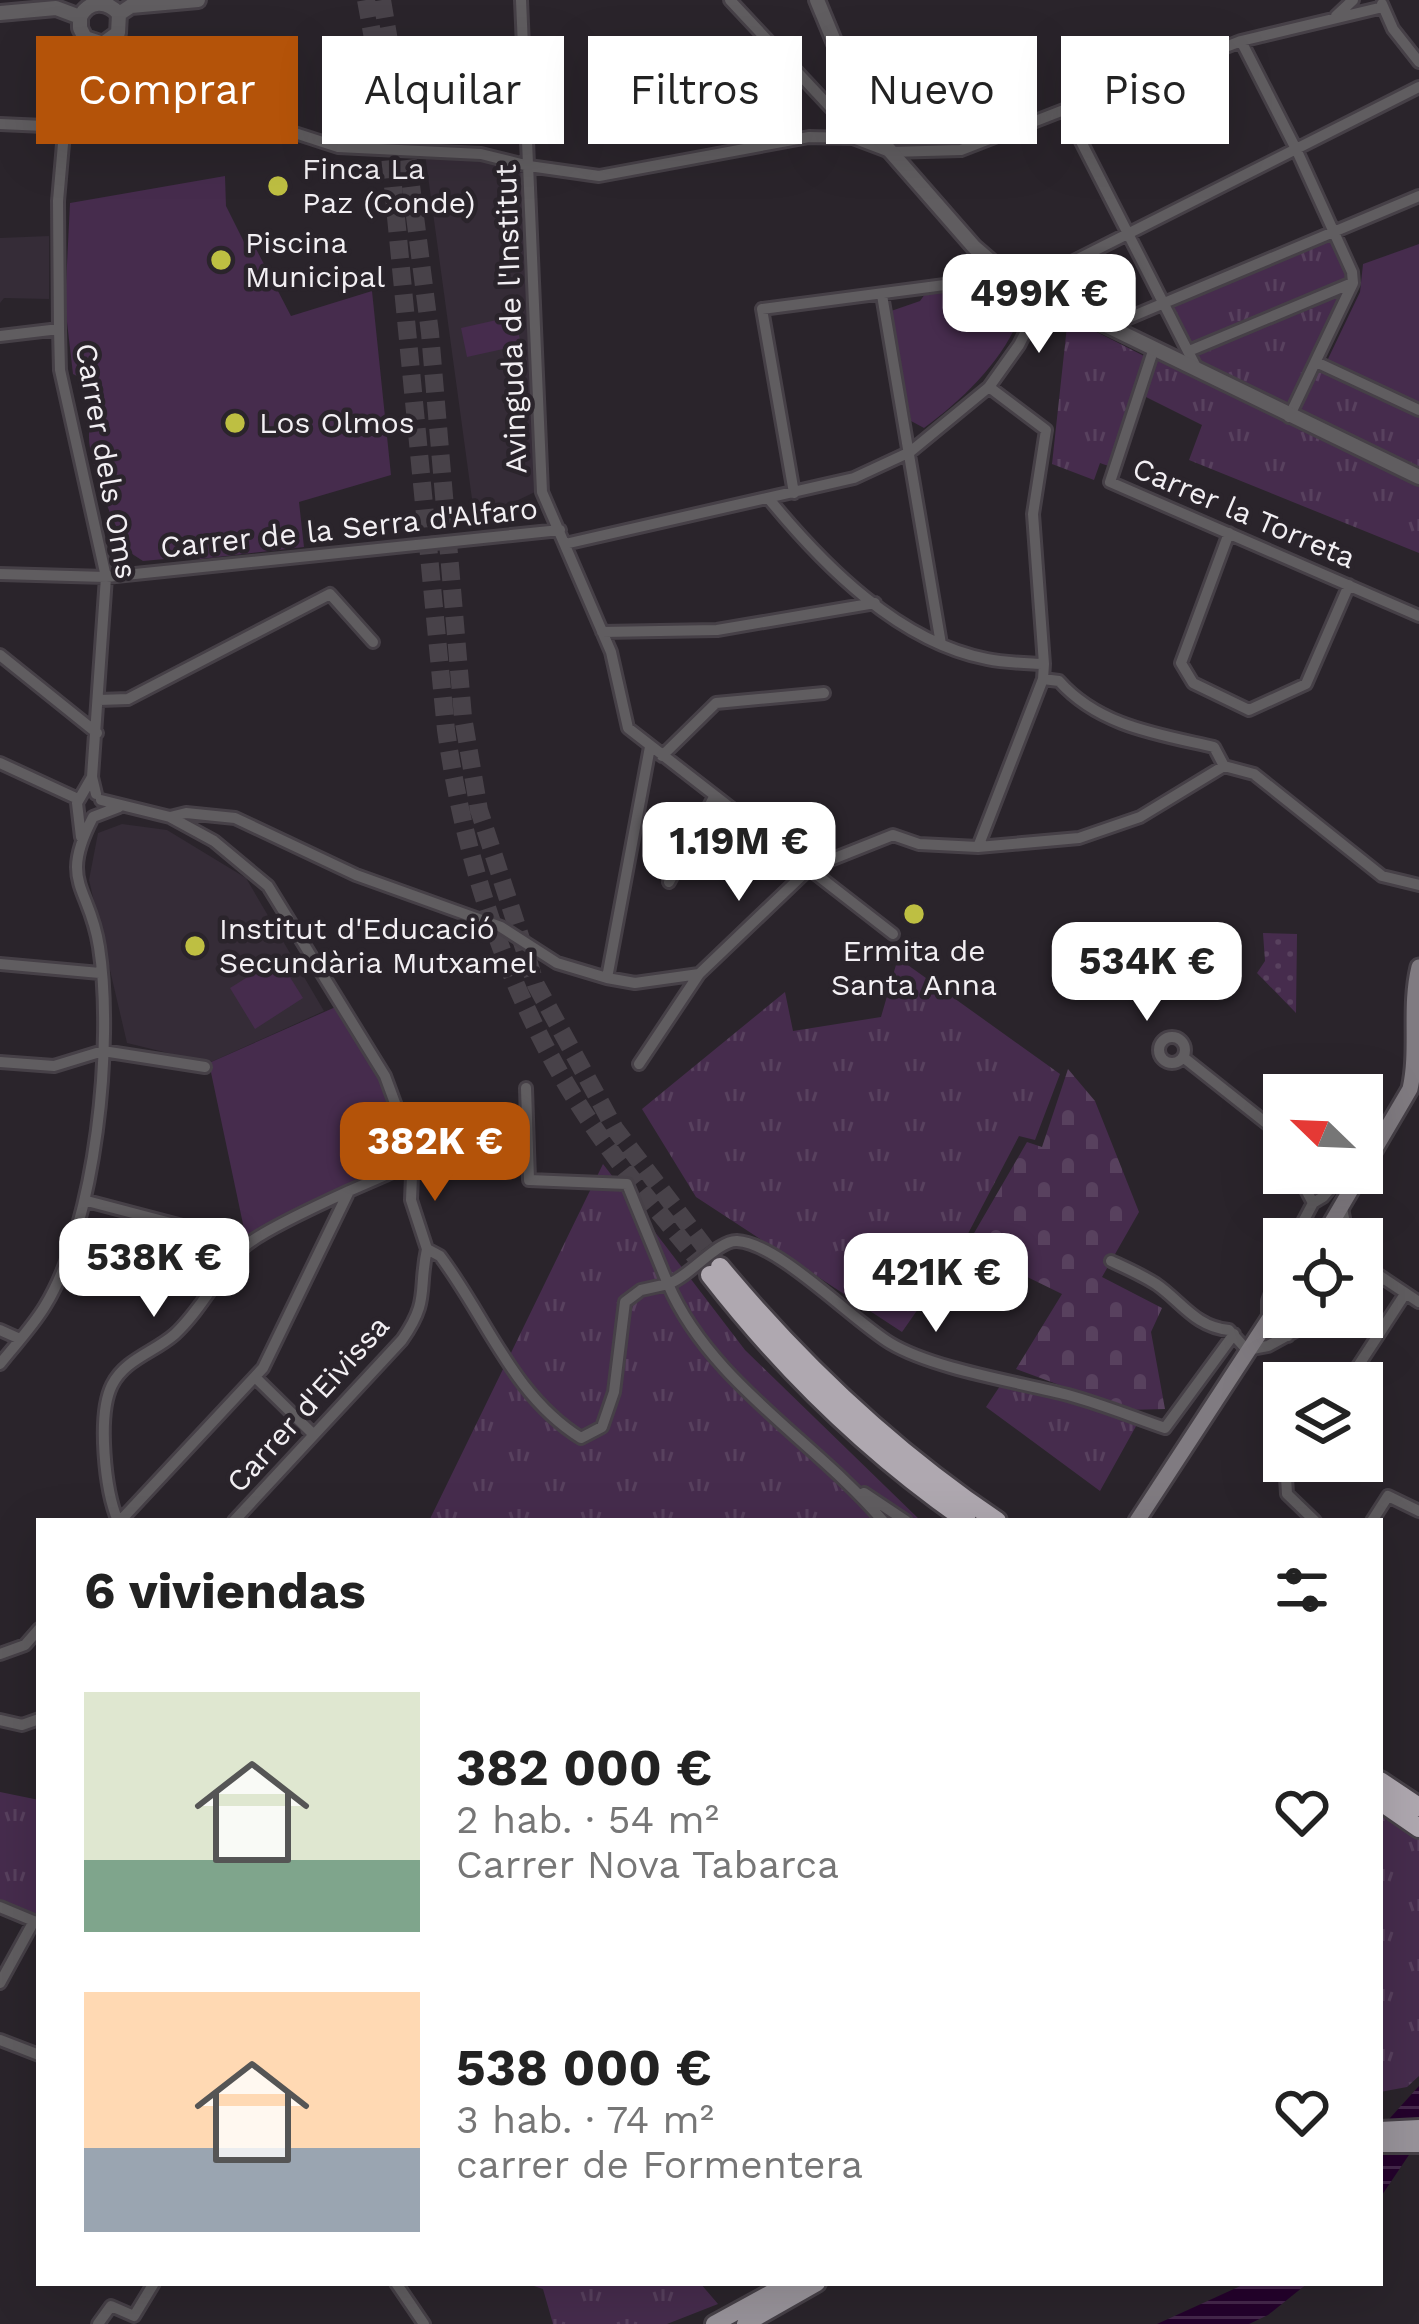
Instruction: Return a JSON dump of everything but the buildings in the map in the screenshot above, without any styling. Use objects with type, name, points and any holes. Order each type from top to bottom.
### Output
[{"type":"highway","points":[[963,1518],[832,1411],[772,1350],[715,1271],[831,1386],[921,1466],[993,1518]]},
{"type":"highway","points":[[1383,1783],[1419,1808]]},
{"type":"highway","points":[[1383,1803],[1419,1828]]},
{"type":"main road","points":[[1383,1128],[1410,1089],[1415,1072],[1413,995],[1419,967]]},
{"type":"main road","points":[[1336,1218],[1348,1194]]},
{"type":"main road","points":[[1139,1518],[1263,1327]]},
{"type":"main road","points":[[1383,2130],[1419,2128]]},
{"type":"main road","points":[[1383,2144],[1419,2144]]},
{"type":"main road","points":[[714,2324],[784,2286]]},
{"type":"main road","points":[[745,2324],[812,2286]]},
{"type":"street","points":[[118,14],[131,6],[198,0]]},
{"type":"street","name":"Avinguda de l'Institut","points":[[521,0],[542,492],[560,530]]},
{"type":"street","points":[[730,0],[826,102]]},
{"type":"street","points":[[818,0],[870,128],[974,248],[1011,279],[1419,478]]},
{"type":"street","points":[[1333,18],[1353,0]]},
{"type":"street","points":[[0,13],[104,2],[118,14],[121,27],[116,36]]},
{"type":"street","points":[[1229,46],[1382,3],[1393,29],[1419,62]]},
{"type":"street","points":[[84,36],[80,28],[86,7]]},
{"type":"street","points":[[1241,41],[1352,272],[1353,283],[1289,417]]},
{"type":"street","points":[[794,494],[762,309],[1011,279],[1068,265],[1419,87]]},
{"type":"street","points":[[868,144],[890,152],[961,150],[1061,112]]},
{"type":"street","points":[[0,124],[36,126]]},
{"type":"street","points":[[298,134],[338,147],[481,154],[599,176],[792,139],[826,138]]},
{"type":"street","name":"Carrer dels Oms","points":[[64,144],[58,201],[60,370],[106,577],[90,804]]},
{"type":"street","points":[[1083,144],[1199,373]]},
{"type":"street","points":[[1105,328],[1419,196]]},
{"type":"street","points":[[1068,265],[1059,275],[1057,289],[1069,310]]},
{"type":"street","points":[[1190,351],[1353,283]]},
{"type":"street","points":[[882,295],[941,644]]},
{"type":"street","points":[[565,544],[854,478],[910,452],[989,387],[1019,345],[1043,298]]},
{"type":"street","points":[[0,336],[59,329]]},
{"type":"street","name":"Carrer la Torreta","points":[[1153,351],[1110,482],[1419,616]]},
{"type":"street","points":[[1316,362],[1419,410]]},
{"type":"street","points":[[978,847],[1043,679],[1044,664],[1033,514],[1046,430],[989,387]]},
{"type":"street","points":[[770,499],[806,543],[874,603],[913,630],[986,659],[1044,664]]},
{"type":"street","points":[[560,530],[602,632],[628,728],[893,934]]},
{"type":"street","name":"Carrer de la Serra d'Alfaro","points":[[0,574],[106,577],[560,530]]},
{"type":"street","points":[[1229,533],[1181,663],[1193,683],[1249,710],[1306,685],[1349,585]]},
{"type":"street","points":[[99,700],[128,699],[330,594],[373,642]]},
{"type":"street","points":[[602,632],[717,630],[874,603]]},
{"type":"street","points":[[0,655],[97,733]]},
{"type":"street","points":[[1043,679],[1059,681],[1079,704],[1127,727],[1214,747],[1224,766]]},
{"type":"street","points":[[662,756],[716,703],[824,693]]},
{"type":"street","points":[[607,978],[650,746]]},
{"type":"street","points":[[0,763],[90,804],[170,817],[214,842],[268,886],[385,1076],[413,1152],[412,1211],[427,1249],[446,1263],[494,1346],[537,1402],[581,1438],[602,1427],[614,1392],[625,1301],[641,1290],[682,1279],[728,1241],[743,1241],[778,1258],[894,1346],[978,1374],[1073,1396],[1165,1428],[1232,1332]]},
{"type":"street","points":[[639,1064],[699,974],[810,868],[893,835],[919,844],[978,847],[1078,838],[1140,817],[1224,766],[1254,774],[1382,876],[1419,885]]},
{"type":"street","points":[[669,882],[714,797]]},
{"type":"street","points":[[0,1364],[46,1306],[87,1201],[103,1052],[99,945],[77,884],[75,864],[90,804]]},
{"type":"street","points":[[170,817],[186,813],[236,818],[356,875],[501,927],[557,963],[607,978],[635,983],[699,974]]},
{"type":"street","points":[[1400,880],[1419,871]]},
{"type":"street","points":[[0,964],[100,973]]},
{"type":"street","points":[[0,1062],[54,1066],[103,1052],[206,1067]]},
{"type":"street","points":[[1184,1058],[1263,1120]]},
{"type":"street","points":[[526,1088],[529,1180],[627,1184],[683,1320],[740,1384],[853,1486],[880,1518]]},
{"type":"street","points":[[117,1518],[111,1506],[105,1459],[112,1385],[133,1361],[176,1333],[248,1243],[411,1164]]},
{"type":"street","points":[[122,1518],[263,1368],[349,1191]]},
{"type":"street","points":[[1308,1194],[1313,1203]]},
{"type":"street","points":[[1305,1218],[1322,1194]]},
{"type":"street","points":[[87,1201],[248,1243]]},
{"type":"street","points":[[1342,1208],[1344,1218]]},
{"type":"street","name":"Carrer d'Eivissa","points":[[237,1518],[419,1316],[426,1288],[422,1268],[427,1249]]},
{"type":"street","points":[[1112,1261],[1159,1286],[1172,1301],[1212,1328],[1232,1332],[1263,1324]]},
{"type":"street","points":[[1383,1281],[1419,1302]]},
{"type":"street","points":[[1361,1362],[1406,1294]]},
{"type":"street","points":[[0,1330],[20,1339]]},
{"type":"street","points":[[1232,1332],[1247,1350],[1282,1338]]},
{"type":"street","points":[[255,1377],[314,1434]]},
{"type":"street","points":[[1286,1482],[1287,1494],[1312,1518]]},
{"type":"street","points":[[853,1486],[901,1518]]},
{"type":"street","points":[[1374,1518],[1388,1496],[1419,1511]]},
{"type":"street","points":[[0,1654],[25,1645],[36,1632]]},
{"type":"street","points":[[0,1720],[22,1725],[36,1720]]},
{"type":"street","points":[[0,1907],[36,1923],[0,1983]]},
{"type":"street","points":[[0,2039],[36,2054]]},
{"type":"street","points":[[98,2324],[111,2306],[138,2320],[153,2286]]},
{"type":"street","points":[[398,2286],[424,2324]]},
{"type":"shaded area","points":[[425,154],[487,160],[528,173],[537,491],[475,521]]},
{"type":"shaded area","points":[[49,236],[49,299],[4,298],[0,303],[0,238]]},
{"type":"shaded area","name":"Institut d'Educació Secundària Mutxamel","points":[[122,824],[167,830],[246,878],[324,1011],[209,1063],[127,1043],[89,880],[98,833]]},
{"type":"shaded area","points":[[1419,2086],[1419,2140],[1383,2194],[1383,2126]]},
{"type":"shaded area","points":[[1240,2286],[1304,2286],[1249,2324],[1157,2324]]},
{"type":"green space","points":[[225,176],[226,206],[247,248],[254,245],[291,316],[372,291],[391,475],[299,502],[304,547],[143,561],[126,550],[129,545],[111,515],[96,472],[89,436],[96,400],[90,396],[95,385],[73,374],[65,305],[70,203]]},
{"type":"green space","points":[[1333,231],[1353,283],[1316,362],[1419,410],[1419,553],[1189,460],[1202,425],[1138,393],[1114,468],[1100,463],[1094,480],[1052,464],[1067,326],[1073,320],[1148,358],[1153,351],[1197,372],[1163,300]]},
{"type":"green space","points":[[1419,244],[1419,408],[1326,363],[1360,292],[1363,264]]},
{"type":"green space","points":[[994,286],[1024,306],[1007,342],[970,389],[940,416],[924,428],[911,421],[891,311],[920,301],[925,294]]},
{"type":"green space","points":[[515,316],[521,345],[467,357],[461,328]]},
{"type":"green space","points":[[1263,933],[1297,934],[1296,1013],[1257,973],[1265,961]]},
{"type":"green space","points":[[278,958],[303,998],[255,1029],[230,988]]},
{"type":"green space","points":[[898,958],[1060,1074],[1035,1140],[1019,1136],[960,1249],[902,1332],[696,1197],[642,1109],[785,992],[793,1031],[881,1017]]},
{"type":"green space","points":[[340,1005],[385,1076],[411,1164],[247,1243],[209,1063]]},
{"type":"green space","points":[[1068,1069],[1095,1101],[1139,1212],[1102,1277],[1162,1308],[1151,1332],[1165,1409],[1127,1410],[1016,1369],[1062,1294],[966,1247],[1027,1142],[1042,1147]]},
{"type":"green space","points":[[603,1164],[745,1350],[918,1518],[430,1518]]},
{"type":"green space","points":[[1004,1380],[1140,1419],[1100,1491],[986,1407]]},
{"type":"green space","points":[[0,1792],[36,1799],[36,1920],[0,1906]]},
{"type":"green space","points":[[1383,1813],[1419,1838],[1419,2076],[1407,2087],[1383,2091]]},
{"type":"green space","points":[[534,2286],[703,2286],[718,2304],[667,2324],[553,2324],[543,2289]]},
{"type":"tunnel","points":[[366,0],[385,104],[446,730],[468,840],[501,947],[547,1050],[607,1146],[710,1275]]},
{"type":"tunnel","points":[[382,0],[430,333],[463,717],[479,810],[536,985],[615,1129],[720,1267]]},
{"type":"place","name":"Finca La Paz (Conde)","points":[[278,186]]},
{"type":"place","name":"Piscina Municipal","points":[[221,260]]},
{"type":"place","name":"Los Olmos","points":[[235,423]]},
{"type":"place","name":"Ermita de Santa Anna","points":[[914,914]]},
{"type":"place","name":"Institut d'Educació Secundària Mutxamel","points":[[195,946]]}]
